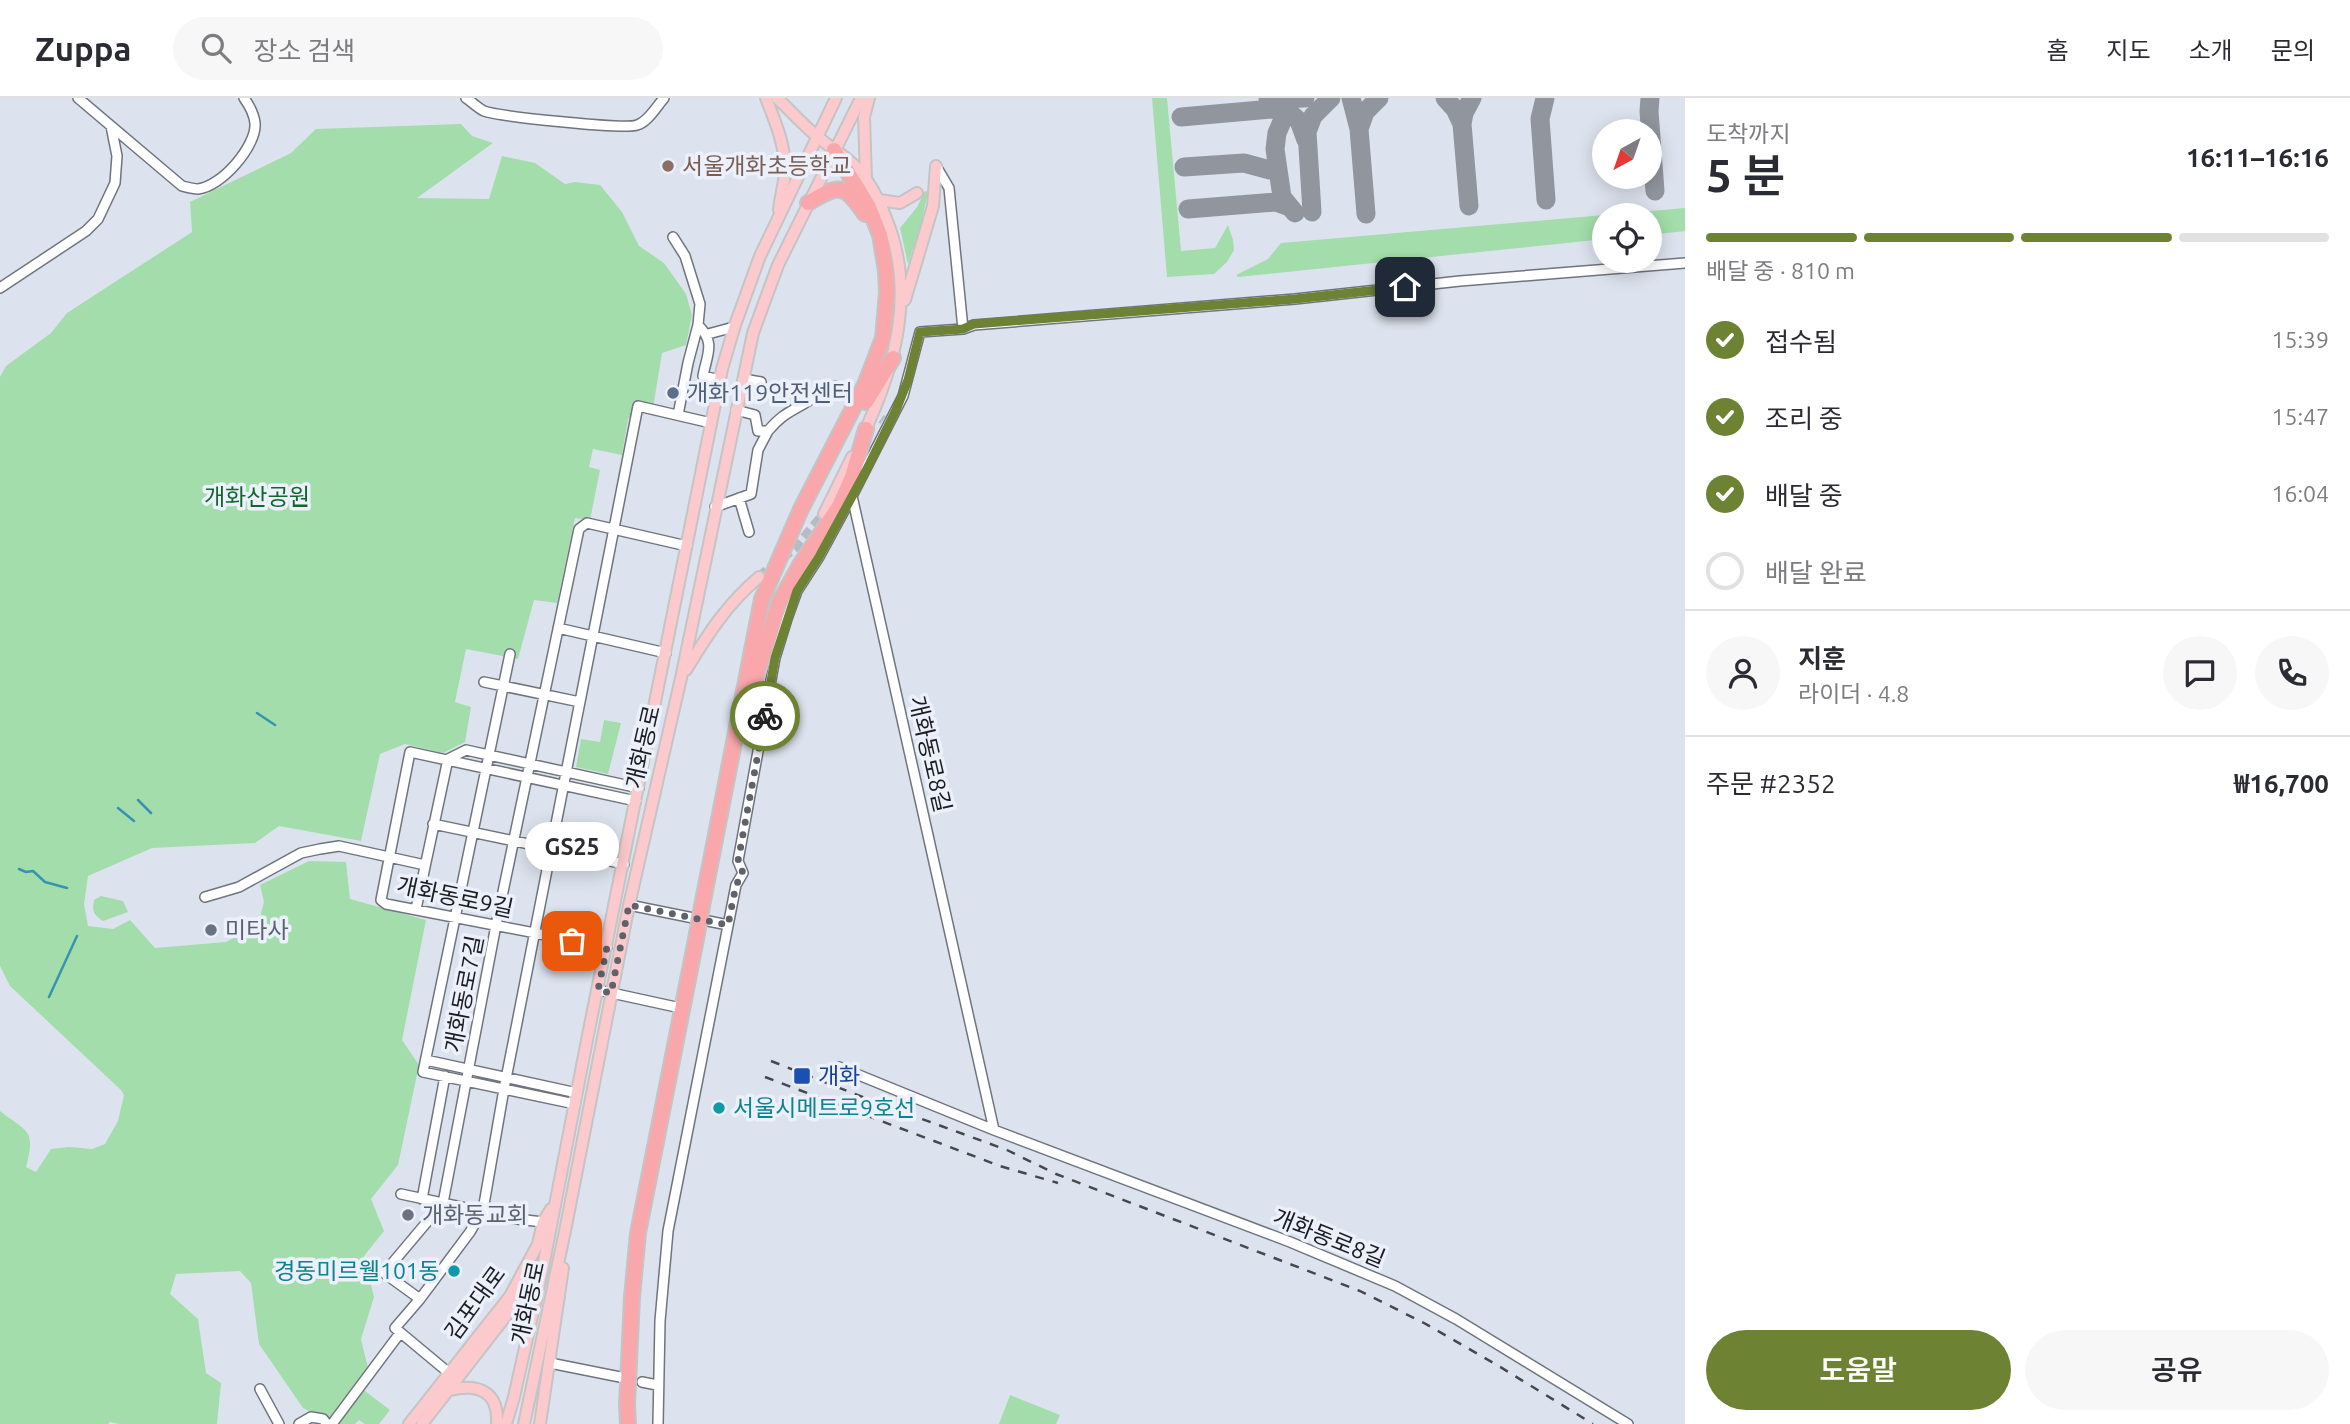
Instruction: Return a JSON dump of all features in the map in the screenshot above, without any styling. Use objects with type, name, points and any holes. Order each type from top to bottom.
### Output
[{"type":"highway","points":[[628,1424],[632,1297],[638,1233],[680,1039],[762,599],[801,509],[865,385],[883,338],[887,292],[880,235],[869,207],[834,150]]},
{"type":"highway","points":[[808,203],[830,190],[845,191],[862,208],[880,235]]},
{"type":"highway","points":[[705,907],[769,603],[783,562],[859,415],[893,358]]},
{"type":"highway","points":[[746,711],[779,603],[800,565],[839,506],[852,477],[866,429]]},
{"type":"highway","points":[[630,1406],[635,1424]]},
{"type":"main road","points":[[766,98],[784,154],[785,174],[778,219]]},
{"type":"main road","points":[[777,98],[817,137],[855,166],[879,200],[899,257],[902,309]]},
{"type":"main road","name":"개화동로","points":[[506,1424],[544,1267],[720,380],[734,327],[760,256],[836,98]]},
{"type":"main road","name":"개화동로","points":[[524,1424],[565,1231],[597,1057],[681,678],[753,333],[778,265],[861,98]]},
{"type":"main road","points":[[866,179],[864,117],[869,98]]},
{"type":"main road","points":[[824,514],[878,403],[893,358],[902,309],[931,214],[936,166]]},
{"type":"main road","points":[[879,200],[901,203],[917,193]]},
{"type":"main road","points":[[681,678],[716,620],[759,577]]},
{"type":"main road","points":[[588,1035],[593,1034],[592,1052],[597,1057]]},
{"type":"main road","name":"김포대로","points":[[409,1424],[510,1296],[538,1244],[544,1222],[557,1197]]},
{"type":"main road","points":[[540,1424],[562,1287],[565,1231]]},
{"type":"main road","name":"김포대로","points":[[422,1424],[544,1267],[565,1231]]},
{"type":"main road","points":[[450,1390],[472,1386],[487,1393],[497,1410],[497,1424]]},
{"type":"street","points":[[78,98],[181,186],[198,189],[218,181],[248,148],[254,135],[255,121],[244,98]]},
{"type":"street","points":[[466,98],[485,111],[628,127],[644,121],[664,98]]},
{"type":"street","points":[[0,288],[86,231],[98,219],[116,183],[117,156],[111,126]]},
{"type":"street","points":[[936,166],[949,188],[963,329]]},
{"type":"street","points":[[673,237],[685,257],[699,304],[698,325],[678,415]]},
{"type":"street","points":[[658,1424],[660,1321],[668,1231],[736,885],[743,873],[738,861],[775,658],[797,591],[819,557],[887,422],[903,396],[920,332],[963,329],[974,324],[1295,299],[1460,281],[1685,263]]},
{"type":"street","points":[[698,325],[708,334],[710,342],[703,376]]},
{"type":"street","points":[[708,334],[734,327]]},
{"type":"street","points":[[687,372],[720,380]]},
{"type":"street","points":[[743,379],[761,382]]},
{"type":"street","points":[[715,507],[751,494],[758,450],[780,418],[812,400],[822,389],[835,386],[848,396]]},
{"type":"street","points":[[449,1373],[395,1328],[420,1299],[483,1210],[506,1078],[638,406],[711,423]]},
{"type":"street","points":[[736,410],[755,415],[758,431],[768,432]]},
{"type":"street","name":"개화동로8길","points":[[852,496],[994,1130]]},
{"type":"street","points":[[739,498],[749,532]]},
{"type":"street","name":"개화동로7길","points":[[443,1203],[496,925],[579,529],[587,523],[614,531]]},
{"type":"street","points":[[614,531],[687,546]]},
{"type":"street","points":[[558,628],[666,653]]},
{"type":"street","name":"개화동로7길","points":[[510,654],[423,1072],[504,1089],[576,1099]]},
{"type":"street","points":[[484,682],[580,702]]},
{"type":"street","points":[[447,759],[466,750],[639,788]]},
{"type":"street","points":[[389,856],[410,752],[636,801]]},
{"type":"street","points":[[416,909],[447,759]]},
{"type":"street","points":[[433,824],[624,864]]},
{"type":"street","points":[[205,897],[239,887],[301,853],[339,846],[425,865]]},
{"type":"street","name":"개화동로9길","points":[[389,856],[381,901],[386,904],[607,947]]},
{"type":"street","points":[[629,905],[728,925]]},
{"type":"street","points":[[598,990],[676,1007]]},
{"type":"street","name":"개화동로7길","points":[[426,1060],[506,1078],[576,1099]]},
{"type":"street","name":"개화동로8길","points":[[839,1067],[994,1130],[1290,1241],[1395,1286],[1456,1319],[1628,1424]]},
{"type":"street","name":"개화동로7길","points":[[422,1199],[445,1076]]},
{"type":"street","points":[[401,1194],[517,1219],[544,1222]]},
{"type":"street","points":[[420,1299],[384,1273],[443,1203]]},
{"type":"street","points":[[299,1424],[312,1417],[323,1419],[329,1424],[400,1333]]},
{"type":"street","points":[[550,1363],[620,1377]]},
{"type":"street","points":[[642,1382],[657,1385]]},
{"type":"street","points":[[260,1389],[279,1424]]},
{"type":"green space","points":[[1152,98],[1167,98],[1181,251],[1215,248],[1228,225],[1234,250],[1227,262],[1214,274],[1167,277]]},
{"type":"green space","name":"개화산공원","points":[[461,124],[472,136],[493,143],[417,198],[489,199],[502,156],[535,163],[565,184],[575,182],[600,185],[622,212],[639,246],[664,263],[686,294],[692,315],[686,345],[662,353],[653,408],[638,407],[628,419],[622,455],[593,449],[589,467],[600,470],[590,520],[575,518],[557,603],[534,600],[518,659],[466,649],[455,702],[471,707],[465,742],[443,753],[405,744],[380,754],[361,841],[279,826],[255,843],[152,848],[88,876],[84,904],[88,926],[113,929],[130,920],[155,948],[226,942],[258,925],[264,902],[260,885],[309,861],[346,862],[350,899],[426,920],[402,1040],[419,1065],[398,1165],[371,1199],[384,1231],[364,1256],[374,1297],[361,1339],[368,1368],[328,1420],[303,1408],[259,1344],[251,1283],[240,1271],[176,1274],[170,1294],[198,1319],[206,1373],[221,1383],[217,1424],[0,1424],[0,1111],[23,1128],[30,1138],[26,1167],[36,1172],[51,1149],[92,1149],[105,1144],[118,1121],[124,1095],[10,986],[0,966],[0,377],[6,366],[51,333],[67,313],[192,232],[190,202],[291,153],[316,129]]},
{"type":"green space","points":[[925,191],[928,192],[921,225],[908,264],[900,228],[917,207]]},
{"type":"green space","points":[[1685,208],[1685,231],[1662,234],[1662,210]]},
{"type":"green space","points":[[1592,216],[1592,240],[1238,277],[1236,275],[1268,259],[1281,243]]},
{"type":"green space","points":[[604,720],[621,723],[608,774],[576,767],[581,739],[600,742]]},
{"type":"green space","points":[[101,896],[123,901],[128,912],[103,921],[93,910],[94,900]]},
{"type":"green space","points":[[361,1388],[390,1410],[379,1424],[365,1424],[359,1420],[355,1424],[334,1424]]},
{"type":"green space","points":[[1010,1395],[1060,1415],[1056,1424],[999,1424]]},
{"type":"waterway","points":[[257,713],[275,725]]},
{"type":"waterway","points":[[138,800],[151,813]]},
{"type":"waterway","points":[[118,808],[134,821]]},
{"type":"waterway","points":[[19,869],[33,871],[45,882],[67,888]]},
{"type":"waterway","points":[[49,997],[77,936]]},
{"type":"taxiway","points":[[1268,99],[1305,98]]},
{"type":"taxiway","points":[[1312,212],[1307,132],[1313,116],[1331,98]]},
{"type":"taxiway","points":[[1351,98],[1359,129]]},
{"type":"taxiway","points":[[1366,214],[1359,129],[1365,112],[1379,98]]},
{"type":"taxiway","points":[[1445,98],[1455,109],[1462,124]]},
{"type":"taxiway","points":[[1469,206],[1462,124],[1472,98]]},
{"type":"taxiway","points":[[1545,98],[1540,119],[1546,200]]},
{"type":"taxiway","points":[[1650,98],[1655,191]]},
{"type":"taxiway","points":[[1181,117],[1284,108],[1299,121],[1306,140]]},
{"type":"taxiway","points":[[1287,110],[1277,133],[1275,149],[1282,197],[1295,213]]},
{"type":"taxiway","points":[[1184,167],[1244,163],[1270,170],[1277,164]]},
{"type":"taxiway","points":[[1188,209],[1276,202],[1290,207]]},
{"type":"tunnel","points":[[870,411],[883,420]]},
{"type":"tunnel","points":[[759,577],[799,544],[824,514]]},
{"type":"railway","points":[[771,1061],[1007,1150],[1056,1174],[1360,1291],[1424,1323],[1593,1424]]},
{"type":"railway","points":[[765,1077],[1000,1166],[1058,1183]]},
{"type":"way so far","points":[[572,941],[607,947],[598,990],[611,993],[629,905],[728,925],[736,885],[743,873],[738,861],[765,716]]},
{"type":"place","name":"서울개화초등학교","points":[[668,166]]},
{"type":"place","name":"개화119안전센터","points":[[673,393]]},
{"type":"place","name":"미타사","points":[[211,930]]},
{"type":"place","name":"GS25","points":[[572,941]]},
{"type":"place","name":"개화","points":[[802,1076]]},
{"type":"place","name":"서울시메트로9호선","points":[[719,1108]]},
{"type":"place","name":"개화동교회","points":[[408,1215]]},
{"type":"place","name":"경동미르웰101동","points":[[454,1271]]},
{"type":"route","points":[[765,716],[775,658],[797,591],[819,557],[867,469],[903,396],[920,332],[963,329],[974,324],[1295,299],[1405,287]]}]
